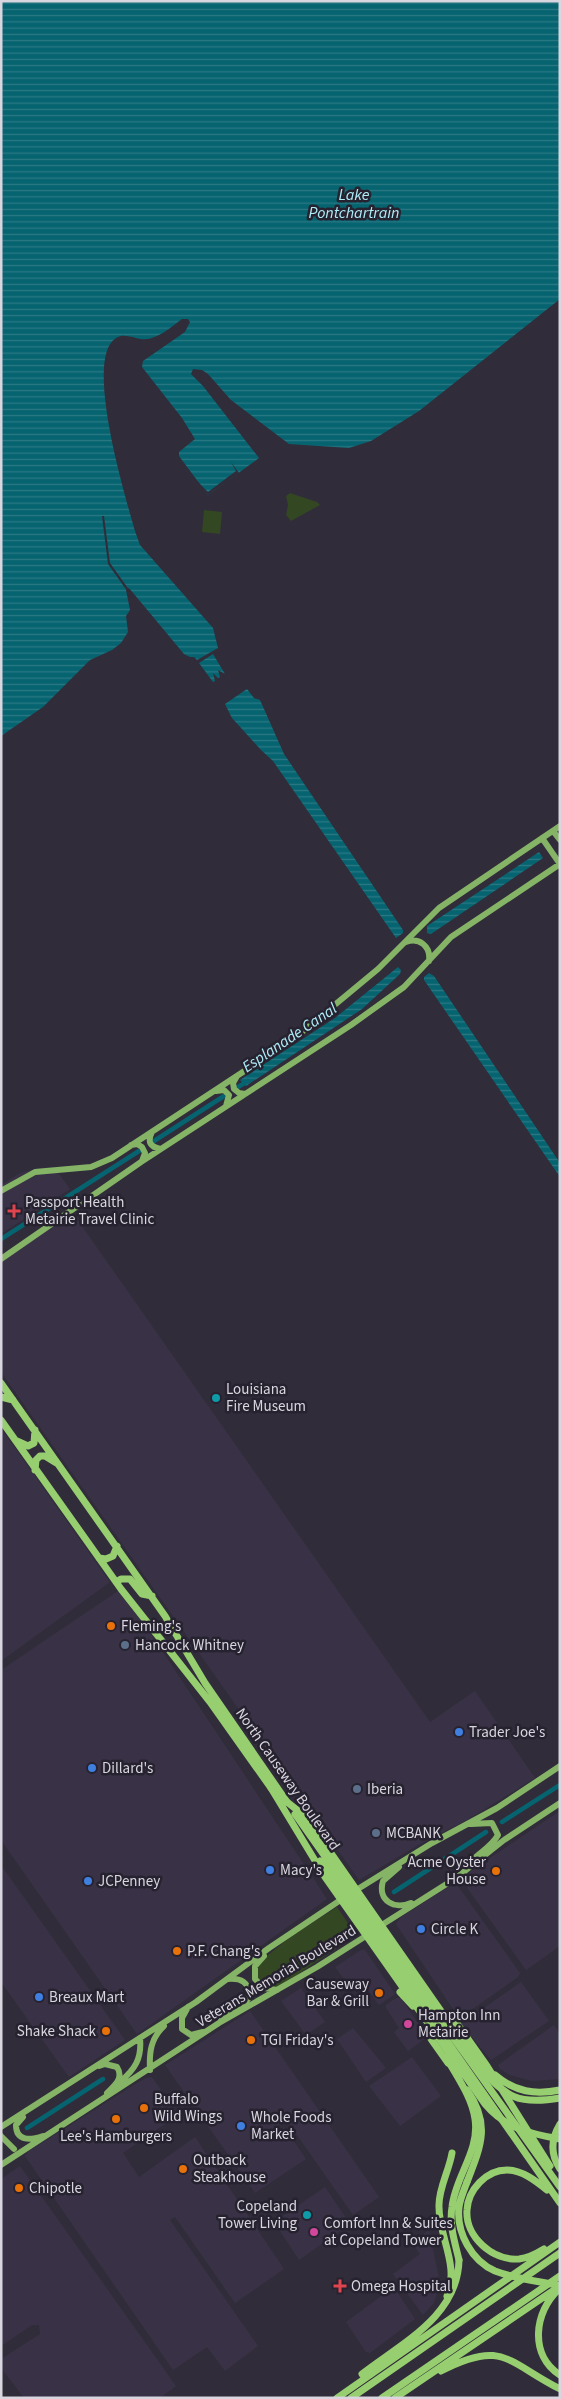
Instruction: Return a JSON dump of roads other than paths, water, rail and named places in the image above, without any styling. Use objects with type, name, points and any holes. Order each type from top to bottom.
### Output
[{"type":"highway","name":"North Causeway Boulevard","points":[[1,1383],[152,1596],[271,1788],[349,1904],[528,2136],[560,2187]]},
{"type":"highway","points":[[1,1397],[9,1397],[15,1401]]},
{"type":"highway","name":"North Causeway Boulevard","points":[[1,1420],[98,1558],[287,1802],[418,1993],[459,2059],[560,2203]]},
{"type":"highway","points":[[15,1440],[28,1446],[34,1443],[36,1435],[34,1427]]},
{"type":"highway","points":[[36,1470],[36,1460],[40,1456],[45,1456],[61,1466]]},
{"type":"highway","points":[[98,1558],[110,1558],[115,1553],[117,1546]]},
{"type":"highway","points":[[116,1582],[121,1579],[130,1579],[142,1594],[152,1596]]},
{"type":"highway","points":[[271,1788],[325,1877],[474,2090],[498,2117],[518,2129],[560,2139]]},
{"type":"highway","points":[[287,1802],[301,1813],[328,1849],[480,2067],[497,2087],[510,2096],[522,2100],[539,2102],[560,2098]]},
{"type":"highway","points":[[400,1992],[459,2059]]},
{"type":"highway","points":[[456,2022],[487,2066],[528,2136]]},
{"type":"highway","points":[[332,2398],[410,2338],[442,2310],[456,2286],[459,2260],[452,2226],[451,2208],[475,2136],[475,2121],[467,2095],[431,2028]]},
{"type":"highway","points":[[431,2039],[477,2104],[481,2117],[483,2134],[481,2146],[459,2207],[459,2221],[463,2236],[480,2261],[494,2270],[560,2287]]},
{"type":"highway","points":[[487,2066],[506,2084],[516,2089],[545,2093],[560,2090]]},
{"type":"highway","points":[[560,2124],[552,2147],[553,2156],[560,2169]]},
{"type":"highway","points":[[442,2310],[450,2289],[452,2277],[451,2264],[440,2218],[439,2197],[452,2153]]},
{"type":"highway","points":[[553,2194],[534,2180],[519,2173],[506,2170],[490,2175],[478,2184],[470,2196],[466,2211],[469,2225],[476,2238],[493,2253],[506,2258],[519,2259],[533,2256],[560,2241]]},
{"type":"highway","points":[[337,2398],[560,2241]]},
{"type":"highway","points":[[351,2398],[560,2253]]},
{"type":"highway","points":[[382,2398],[560,2276]]},
{"type":"highway","points":[[560,2287],[546,2305],[540,2322],[538,2337],[546,2362],[560,2375]]},
{"type":"highway","points":[[394,2398],[560,2287]]},
{"type":"highway","points":[[423,2380],[463,2360],[491,2354],[517,2362],[560,2389]]},
{"type":"main road","points":[[1,1191],[35,1172],[72,1170],[102,1163],[214,1091],[296,1037],[378,969],[439,908],[560,826]]},
{"type":"main road","points":[[553,831],[560,840]]},
{"type":"main road","points":[[1,1258],[141,1162],[351,1025],[396,993],[451,937],[560,864],[542,838]]},
{"type":"main road","points":[[403,944],[414,940],[423,943],[428,950],[428,962]]},
{"type":"main road","points":[[238,1075],[233,1083],[234,1089],[239,1093],[245,1094]]},
{"type":"main road","points":[[214,1091],[224,1090],[227,1092],[229,1099],[225,1107]]},
{"type":"main road","points":[[152,1131],[148,1140],[152,1148],[161,1149]]},
{"type":"main road","points":[[131,1145],[137,1144],[144,1150],[145,1153],[141,1162]]},
{"type":"main road","name":"Veterans Memorial Boulevard","points":[[1,2127],[189,2006],[289,1934],[417,1852],[497,1808],[560,1766]]},
{"type":"main road","name":"Veterans Memorial Boulevard","points":[[1,2165],[150,2070],[216,2025],[278,1990],[423,1899],[464,1872],[504,1840],[560,1803]]},
{"type":"main road","points":[[464,1872],[469,1861],[493,1842],[498,1835],[492,1823],[465,1825]]},
{"type":"main road","points":[[417,1852],[383,1881],[381,1892],[387,1901],[397,1906],[423,1899]]},
{"type":"main road","points":[[278,1990],[264,1988],[259,1985],[254,1973],[255,1966],[289,1934]]},
{"type":"main road","points":[[189,2006],[181,2024],[185,2032],[192,2035],[198,2034],[216,2025],[224,2015],[248,2000],[250,1996],[250,1989],[242,1980],[228,1979]]},
{"type":"main road","points":[[150,2070],[152,2040],[162,2026],[180,2012]]},
{"type":"main road","points":[[99,2101],[134,2070],[140,2059],[140,2038]]},
{"type":"main road","points":[[89,2070],[105,2064],[117,2067],[120,2078],[111,2089]]},
{"type":"main road","points":[[41,2102],[18,2121],[16,2125],[17,2133],[20,2137],[33,2138],[60,2127]]},
{"type":"main road","points":[[1,2136],[14,2149]]},
{"type":"water","name":"Lake Pontchartrain","points":[[1,1],[560,1],[560,299],[419,411],[371,441],[349,448],[289,444],[231,400],[208,374],[202,370],[193,369],[191,374],[203,386],[259,458],[208,495],[179,456],[179,452],[195,439],[182,418],[142,367],[143,361],[185,332],[190,322],[188,319],[182,319],[163,333],[152,338],[141,339],[125,336],[116,338],[107,351],[104,372],[105,399],[116,461],[135,531],[140,545],[213,628],[218,648],[197,660],[184,654],[129,588],[126,590],[130,610],[126,616],[128,632],[121,643],[112,650],[90,660],[43,707],[1,736]]},
{"type":"water","points":[[213,654],[225,674],[218,670],[220,677],[218,678],[213,673],[215,681],[213,682],[199,663]]},
{"type":"water","points":[[247,689],[254,698],[260,700],[284,754],[403,930],[403,933],[396,938],[273,761],[232,718],[225,704]]},
{"type":"water","points":[[539,852],[543,858],[431,934],[427,933],[427,926]]},
{"type":"water","points":[[398,967],[401,970],[400,974],[362,1009],[246,1086],[240,1080],[335,1018]]},
{"type":"water","points":[[429,973],[434,976],[560,1163],[560,1177],[424,980],[424,977]]},
{"type":"waterway","name":"Esplanade Canal","points":[[238,1087],[248,1081]]},
{"type":"waterway","name":"Esplanade Canal","points":[[154,1141],[224,1096]]},
{"type":"waterway","name":"Esplanade Canal","points":[[1,1239],[139,1151]]},
{"type":"waterway","points":[[502,1822],[560,1785]]},
{"type":"waterway","points":[[394,1892],[486,1832]]},
{"type":"waterway","points":[[27,2128],[103,2079]]},
{"type":"place","name":"Passport Health Metairie Travel Clinic","points":[[14,1211]]},
{"type":"place","name":"Louisiana Fire Museum","points":[[216,1398]]},
{"type":"place","name":"Fleming's","points":[[111,1626]]},
{"type":"place","name":"Hancock Whitney","points":[[125,1645]]},
{"type":"place","name":"Trader Joe's","points":[[459,1732]]},
{"type":"place","name":"Dillard's","points":[[92,1768]]},
{"type":"place","name":"Iberia","points":[[357,1789]]},
{"type":"place","name":"MCBANK","points":[[376,1833]]},
{"type":"place","name":"Macy's","points":[[270,1870]]},
{"type":"place","name":"Acme Oyster House","points":[[496,1871]]},
{"type":"place","name":"JCPenney","points":[[88,1881]]},
{"type":"place","name":"Circle K","points":[[421,1929]]},
{"type":"place","name":"P.F. Chang's","points":[[177,1951]]},
{"type":"place","name":"Causeway Bar & Grill","points":[[379,1993]]},
{"type":"place","name":"Breaux Mart","points":[[39,1997]]},
{"type":"place","name":"Hampton Inn Metairie","points":[[408,2024]]},
{"type":"place","name":"Shake Shack","points":[[106,2031]]},
{"type":"place","name":"TGI Friday's","points":[[251,2040]]},
{"type":"place","name":"Buffalo Wild Wings","points":[[144,2108]]},
{"type":"place","name":"Lee's Hamburgers","points":[[116,2119]]},
{"type":"place","name":"Whole Foods Market","points":[[241,2126]]},
{"type":"place","name":"Outback Steakhouse","points":[[183,2169]]},
{"type":"place","name":"Chipotle","points":[[19,2188]]},
{"type":"place","name":"Copeland Tower Living","points":[[307,2215]]},
{"type":"place","name":"Comfort Inn & Suites at Copeland Tower","points":[[314,2232]]},
{"type":"place","name":"Omega Hospital","points":[[340,2286]]}]
